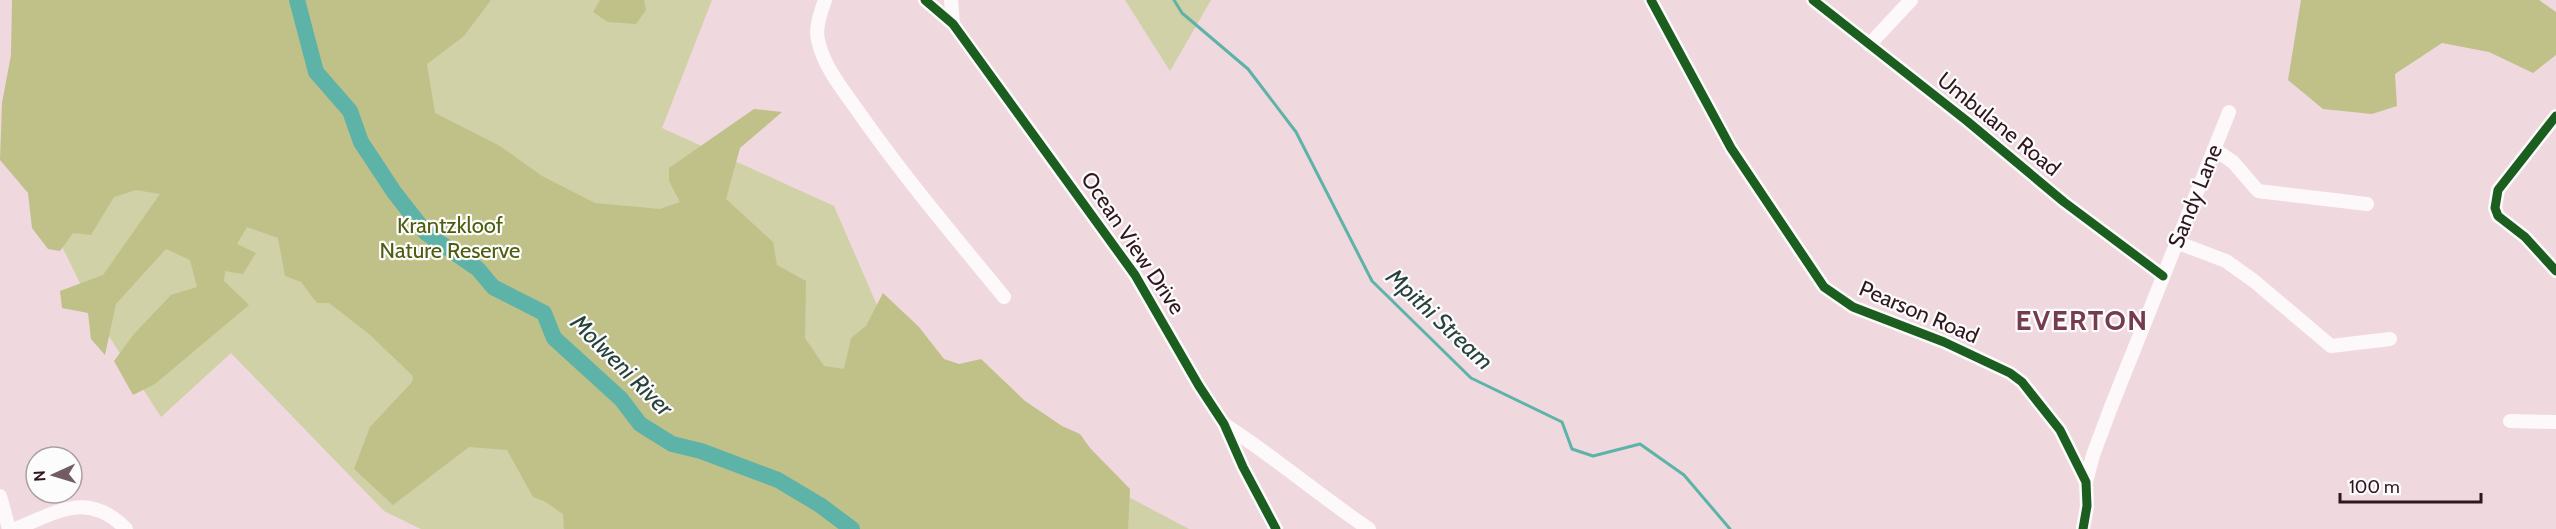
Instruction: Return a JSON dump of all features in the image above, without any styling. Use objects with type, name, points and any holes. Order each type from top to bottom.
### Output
[{"type":"street","points":[[825,0],[817,37],[823,57],[836,81],[887,152],[1004,297]]},
{"type":"street","name":"Ocean View Drive","points":[[925,0],[953,24],[1022,116],[1135,275],[1199,386],[1224,424],[1243,467],[1276,529]]},
{"type":"street","points":[[951,0],[953,24]]},
{"type":"street","name":"Pearson Road","points":[[1651,0],[1731,148],[1824,287],[1853,307],[1944,342],[2022,382],[2060,430],[2086,482],[2087,506],[2083,529]]},
{"type":"street","name":"Umbulane Road","points":[[1813,0],[1967,121],[2064,202],[2163,276]]},
{"type":"street","points":[[1869,45],[1911,0]]},
{"type":"street","name":"Sandy Lane","points":[[2086,482],[2108,416],[2229,112]]},
{"type":"street","points":[[2556,116],[2498,190],[2495,208],[2498,216],[2525,237],[2556,271]]},
{"type":"street","points":[[2214,149],[2233,162],[2258,191],[2367,204]]},
{"type":"street","points":[[2176,242],[2226,261],[2254,281],[2331,346],[2390,339]]},
{"type":"street","points":[[2510,421],[2556,422]]},
{"type":"street","points":[[1224,424],[1262,448],[1327,500],[1369,529]]},
{"type":"street","points":[[0,496],[9,529]]},
{"type":"street","points":[[15,529],[57,513],[86,506],[108,513],[126,529]]},
{"type":"green space","name":"Krantzkloof Nature Reserve","points":[[12,0],[491,0],[464,36],[427,64],[435,113],[500,146],[542,176],[595,203],[660,209],[680,202],[669,181],[669,168],[754,109],[782,112],[740,148],[726,199],[773,242],[777,265],[806,281],[805,338],[824,366],[844,369],[851,338],[866,326],[883,293],[919,327],[944,359],[959,364],[981,359],[1025,401],[1062,426],[1080,434],[1090,448],[1130,489],[1128,529],[564,529],[563,514],[544,501],[533,497],[507,450],[469,447],[393,505],[354,469],[370,427],[412,382],[413,376],[369,334],[329,303],[317,303],[301,282],[285,276],[278,238],[247,227],[237,244],[256,253],[243,274],[225,271],[224,281],[249,305],[155,384],[133,395],[114,361],[134,334],[171,295],[197,287],[190,260],[166,249],[116,304],[105,355],[91,339],[88,313],[62,308],[60,291],[103,275],[160,194],[136,190],[114,197],[91,235],[73,233],[60,251],[48,249],[32,228],[28,193],[0,160],[2,103],[11,55]]},
{"type":"green space","name":"Krantzkloof Nature Reserve","points":[[34,0],[712,0],[662,128],[834,206],[889,333],[1049,455],[1189,529],[421,529],[384,511],[231,353],[161,417],[96,316],[33,187]]},
{"type":"green space","points":[[600,0],[644,0],[646,10],[636,24],[608,22],[593,12]]},
{"type":"green space","points":[[1125,0],[1211,0],[1170,71]]},
{"type":"green space","points":[[2301,0],[2539,0],[2556,12],[2556,55],[2533,73],[2489,52],[2442,43],[2395,74],[2397,106],[2372,114],[2323,109],[2288,80]]},
{"type":"waterway","name":"Molweni River","points":[[297,0],[316,72],[350,111],[361,142],[394,192],[426,233],[478,269],[493,287],[544,313],[554,338],[621,399],[640,424],[672,444],[701,451],[778,480],[820,505],[852,529]]},
{"type":"waterway","name":"Mpithi Stream","points":[[1174,0],[1182,13],[1248,69],[1296,132],[1372,281],[1471,378],[1562,422],[1572,449],[1593,456],[1640,444],[1684,475],[1730,529]]},
{"type":"cycle path","points":[[925,0],[953,24],[1135,275],[1199,386],[1224,424],[1243,467],[1276,529]]},
{"type":"cycle path","points":[[1651,0],[1731,148],[1824,287],[1853,307],[1944,342],[2010,373],[2022,382],[2060,430],[2086,482],[2087,506],[2083,529]]},
{"type":"cycle path","points":[[1813,0],[1967,121],[2064,202],[2163,276]]},
{"type":"cycle path","points":[[2556,116],[2498,190],[2495,208],[2498,216],[2525,237],[2556,271]]},
{"type":"district","name":"EVERTON","points":[[2082,320]]}]
